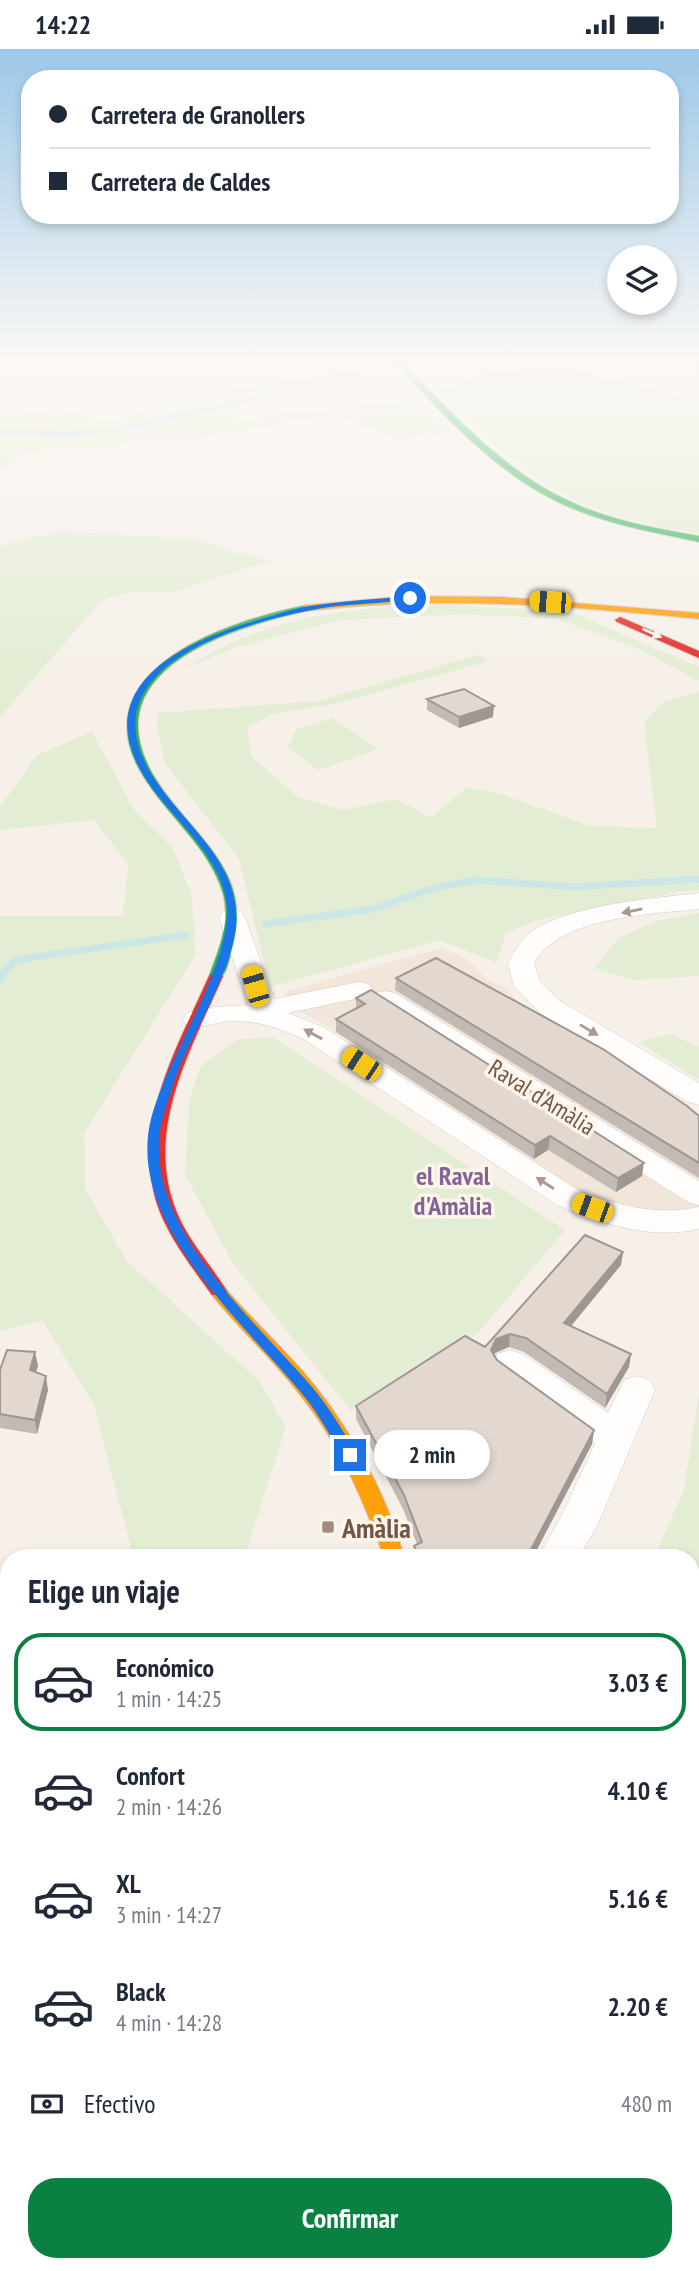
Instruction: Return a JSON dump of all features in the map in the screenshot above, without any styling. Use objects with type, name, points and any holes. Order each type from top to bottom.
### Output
[{"type":"main road","points":[[508,466],[547,494],[613,520],[695,539]]},
{"type":"main road","points":[[391,1549],[373,1501],[337,1432],[309,1392],[208,1279],[183,1244],[166,1209],[158,1181],[154,1133],[174,1067],[223,959],[232,917],[230,896],[217,863],[152,782],[134,746],[132,709],[153,674],[183,651],[218,634],[307,608],[410,598],[699,606]]},
{"type":"main road","points":[[564,603],[699,616]]},
{"type":"main road","points":[[564,603],[698,646]]},
{"type":"main road","points":[[646,611],[698,646]]},
{"type":"street","points":[[699,901],[592,919],[547,933],[527,950],[521,964],[528,986],[550,1007],[699,1096]]},
{"type":"street","points":[[232,917],[259,1000],[271,1013],[315,1034],[570,1199],[614,1216],[660,1224],[699,1219]]},
{"type":"street","name":"Raval d'Amàlia","points":[[271,1013],[372,995],[699,1195]]},
{"type":"street","points":[[197,1019],[239,1013],[271,1013]]},
{"type":"street","points":[[510,1363],[616,1438]]},
{"type":"street","points":[[563,1549],[637,1390]]},
{"type":"shaded area","points":[[441,948],[467,959],[486,979],[503,986],[518,1002],[552,1028],[646,1078],[699,1117],[699,1208],[636,1216],[571,1188],[447,1111],[323,1023],[296,1010],[284,992]]},
{"type":"green space","points":[[699,466],[699,534],[604,512],[552,488],[521,467]]},
{"type":"green space","points":[[62,531],[194,539],[267,561],[173,592],[133,592],[102,600],[0,717],[0,545]]},
{"type":"green space","points":[[455,605],[573,613],[699,667],[699,681],[639,649],[557,619],[464,614],[341,620],[233,648],[187,668],[250,635],[316,616],[384,608]]},
{"type":"green space","points":[[478,655],[489,661],[335,704],[271,714],[247,728],[251,756],[299,798],[343,810],[396,799],[431,818],[467,787],[504,795],[590,826],[657,828],[644,722],[663,702],[699,691],[699,890],[538,920],[506,933],[497,963],[440,940],[270,987],[239,859],[165,763],[156,724],[158,713],[318,701]]},
{"type":"green space","points":[[333,718],[378,749],[318,770],[287,747],[297,729]]},
{"type":"green space","points":[[92,732],[135,811],[172,847],[191,892],[196,954],[84,1133],[85,1189],[127,1261],[259,1381],[286,1427],[247,1549],[130,1549],[94,1405],[42,1320],[0,1332],[0,916],[123,916],[128,864],[94,820],[0,830],[0,807],[37,755]]},
{"type":"green space","points":[[699,913],[699,976],[632,980],[594,968],[619,938],[656,921]]},
{"type":"green space","points":[[672,1034],[699,1047],[699,1080],[638,1042]]},
{"type":"green space","points":[[274,1038],[565,1230],[479,1332],[351,1411],[234,1265],[185,1175],[189,1103],[200,1067],[238,1039]]},
{"type":"green space","points":[[699,1393],[699,1549],[658,1549],[684,1490]]},
{"type":"building","points":[[464,689],[494,706],[459,717],[427,699]]},
{"type":"building","points":[[436,958],[603,1049],[687,1106],[699,1116],[699,1163],[396,978]]},
{"type":"building","points":[[371,990],[644,1163],[618,1178],[550,1136],[535,1145],[336,1019],[365,1004],[356,998]]},
{"type":"building","points":[[585,1235],[623,1252],[564,1323],[631,1354],[607,1394],[526,1338],[510,1334],[496,1339],[491,1350],[497,1360],[594,1430],[531,1549],[416,1549],[414,1546],[422,1542],[404,1495],[356,1406],[465,1336],[485,1347]]},
{"type":"building","points":[[7,1350],[35,1352],[30,1370],[46,1376],[35,1420],[0,1414],[0,1370]]},
{"type":"waterway","points":[[266,924],[373,909],[434,888],[477,880],[575,887],[699,879]]},
{"type":"waterway","points":[[1,977],[13,962],[34,957],[186,935]]},
{"type":"traffic: fast","points":[[506,466],[546,493],[582,510],[640,527],[699,539]]},
{"type":"traffic: fast","points":[[216,976],[231,925],[229,893],[203,845],[146,772],[132,737],[135,706],[151,679],[176,657],[207,638],[242,624],[307,608]]},
{"type":"traffic: slow","points":[[307,608],[356,602],[454,598],[552,602],[699,616]]},
{"type":"traffic: slow","points":[[218,1291],[297,1378],[335,1429],[368,1491],[391,1549]]},
{"type":"traffic: jam","points":[[620,620],[699,655]]},
{"type":"traffic: jam","points":[[216,976],[165,1100],[157,1135],[157,1169],[166,1206],[186,1246],[218,1291]]},
{"type":"place","name":"Amàlia","points":[[328,1527]]},
{"type":"district","name":"el Raval d'Amàlia","points":[[453,1190]]},
{"type":"route","points":[[350,1455],[309,1392],[208,1279],[183,1244],[166,1209],[154,1156],[154,1133],[158,1115],[174,1067],[223,959],[232,917],[230,896],[217,863],[152,782],[134,746],[131,718],[135,699],[153,674],[183,651],[218,634],[307,608],[410,598]]}]
